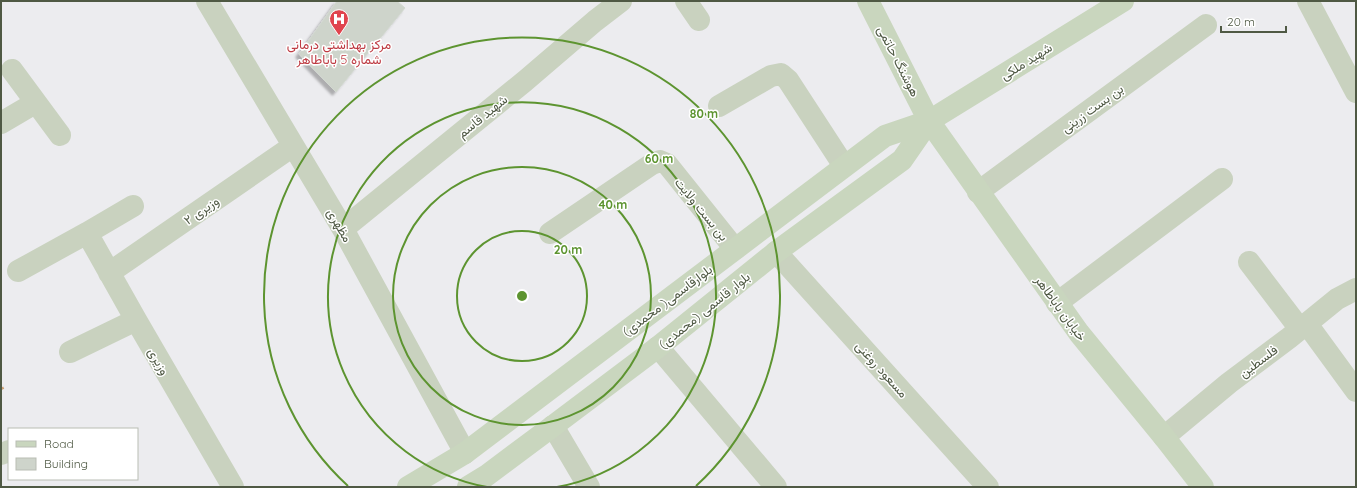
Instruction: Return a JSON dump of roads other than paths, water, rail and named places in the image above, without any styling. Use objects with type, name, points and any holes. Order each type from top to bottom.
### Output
[{"type":"main road","name":"هوشنگ حاتمی","points":[[868,1],[929,121]]},
{"type":"main road","name":"شهید ملکی","points":[[929,121],[1111,4]]},
{"type":"main road","name":"بلوارقاسمی( محمدی)","points":[[408,487],[465,453],[885,136],[929,121]]},
{"type":"main road","name":"خیابان باباطاهر","points":[[929,121],[1079,333],[1164,437],[1202,487]]},
{"type":"main road","name":"بلوار قاسمی (محمدی)","points":[[476,485],[658,347],[776,252],[902,160],[929,121]]},
{"type":"main road","points":[[465,453],[476,485]]},
{"type":"street","name":"مظهری","points":[[207,1],[343,229],[465,453]]},
{"type":"street","name":"شهید قاسم","points":[[343,229],[621,1]]},
{"type":"street","points":[[686,1],[699,20]]},
{"type":"street","points":[[1308,1],[1356,92]]},
{"type":"street","name":"بن بست زرینی","points":[[978,192],[1206,25]]},
{"type":"street","points":[[12,70],[60,135]]},
{"type":"street","points":[[719,106],[771,76],[781,74],[788,80],[844,166]]},
{"type":"street","points":[[1,123],[35,103]]},
{"type":"street","name":"وزیری ۲","points":[[109,273],[293,146]]},
{"type":"street","name":"بن بست ولایت","points":[[550,232],[652,164],[660,161],[667,164],[735,249]]},
{"type":"street","points":[[1057,303],[1222,178]]},
{"type":"street","points":[[18,271],[87,234],[133,206]]},
{"type":"street","name":"وزیری","points":[[87,234],[233,487]]},
{"type":"street","name":"مسعود روغنی","points":[[776,252],[988,487]]},
{"type":"street","points":[[1249,262],[1304,326],[1356,391]]},
{"type":"street","name":"فلسطین","points":[[1164,437],[1229,383],[1337,300],[1356,288]]},
{"type":"street","points":[[70,352],[136,320]]},
{"type":"street","points":[[658,347],[776,487]]},
{"type":"street","points":[[554,426],[589,487]]},
{"type":"place","name":"مرکز بهداشتی درمانی شماره 5 باباطاهر","points":[[339,36]]}]
